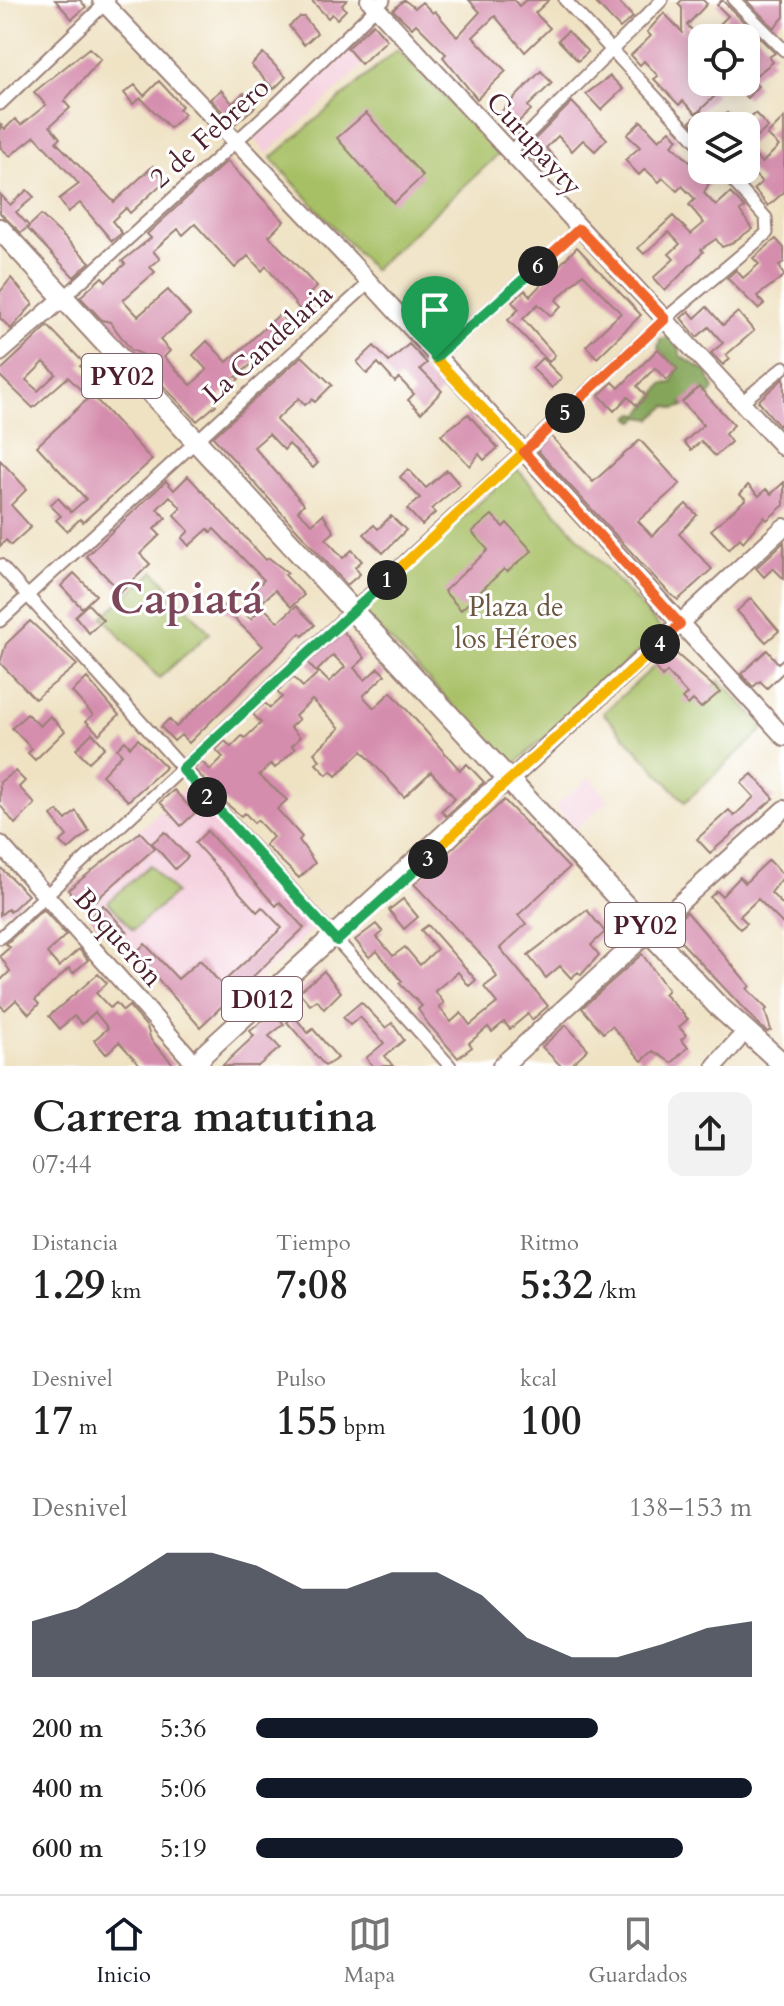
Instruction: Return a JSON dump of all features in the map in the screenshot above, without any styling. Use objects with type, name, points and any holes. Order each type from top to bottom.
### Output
[{"type":"highway","name":"PY02","points":[[0,229],[60,300],[646,935],[737,1041],[766,1066]]},
{"type":"highway","name":"PY02","points":[[0,246],[60,300]]},
{"type":"highway","name":"PY02","points":[[646,935],[784,1065]]},
{"type":"main road","name":"D012","points":[[197,1066],[211,1058],[334,938],[482,809],[506,783]]},
{"type":"main road","points":[[502,1066],[646,935]]},
{"type":"street","points":[[565,0],[688,132]]},
{"type":"street","points":[[510,152],[614,52],[662,0]]},
{"type":"street","points":[[734,0],[784,50]]},
{"type":"street","points":[[0,104],[105,1],[369,283],[784,737]]},
{"type":"street","name":"2 de Febrero","points":[[60,300],[275,106],[376,3]]},
{"type":"street","name":"Curupayty","points":[[376,3],[579,229],[784,448]]},
{"type":"street","points":[[0,938],[665,319],[767,233],[769,225],[759,209],[736,184]]},
{"type":"street","points":[[435,358],[579,229]]},
{"type":"street","name":"La Candelaria","points":[[0,621],[369,283]]},
{"type":"street","points":[[0,353],[60,300]]},
{"type":"street","points":[[743,401],[784,367]]},
{"type":"street","name":"D012","points":[[506,783],[784,527]]},
{"type":"street","points":[[0,565],[450,1066]]},
{"type":"street","points":[[646,935],[784,809]]},
{"type":"street","name":"Boquerón","points":[[0,844],[7,862],[47,894],[197,1066]]},
{"type":"street","points":[[715,1066],[737,1041]]},
{"type":"shaded area","points":[[346,49],[363,66],[267,154],[252,136]]},
{"type":"shaded area","points":[[590,777],[609,800],[575,829],[555,806]]},
{"type":"shaded area","points":[[186,787],[315,927],[206,1026],[77,887]]},
{"type":"green space","points":[[397,50],[501,152],[373,270],[271,158]]},
{"type":"green space","points":[[669,336],[680,339],[680,356],[706,371],[714,389],[710,395],[682,403],[685,406],[675,409],[667,406],[652,419],[640,417],[635,421],[630,417],[635,413],[641,414],[663,384],[672,383],[677,369],[658,349],[660,339]]},
{"type":"green space","name":"Plaza de los Héroes","points":[[517,469],[662,630],[512,767],[361,610]]},
{"type":"green space","points":[[154,571],[210,633],[159,678],[103,617]]},
{"type":"green space","points":[[659,662],[696,701],[720,680],[765,728],[685,802],[603,713]]},
{"type":"green space","points":[[150,865],[175,893],[133,930],[108,902]]},
{"type":"building","points":[[55,0],[80,0],[86,7],[72,19]]},
{"type":"building","points":[[311,0],[347,0],[342,5],[346,10],[337,19],[332,14],[328,18]]},
{"type":"building","points":[[404,0],[415,8],[422,2],[433,13],[435,11],[457,37],[480,12],[469,0],[514,0],[519,6],[526,0],[549,0],[535,13],[550,28],[525,52],[495,16],[473,37],[506,71],[477,99],[443,57],[446,54],[416,24],[412,28],[393,10]]},
{"type":"building","points":[[593,0],[617,0],[633,17],[620,28]]},
{"type":"building","points":[[682,0],[703,0],[707,4],[687,25],[688,96],[715,96],[698,112],[694,112],[683,101],[679,105],[654,79],[658,76],[644,61],[640,65],[631,55],[651,36],[647,32],[664,13],[682,32],[682,8],[678,4]]},
{"type":"building","points":[[722,0],[746,24],[720,24],[728,16],[717,5]]},
{"type":"building","points":[[746,0],[784,0],[784,17],[774,28]]},
{"type":"building","points":[[304,17],[317,33],[304,45],[289,26]]},
{"type":"building","points":[[373,24],[387,40],[361,64],[347,48]]},
{"type":"building","points":[[568,31],[588,52],[578,61],[558,40]]},
{"type":"building","points":[[760,38],[775,53],[769,57],[773,62],[760,72]]},
{"type":"building","points":[[89,48],[101,59],[64,101],[70,108],[50,126],[60,138],[56,142],[114,202],[153,166],[166,180],[130,213],[126,208],[112,221],[122,233],[112,241],[80,203],[68,212],[59,199],[79,184],[35,136],[10,156],[0,147],[0,124],[5,129],[15,119],[21,125],[46,105],[34,92]]},
{"type":"building","points":[[263,53],[286,77],[274,89],[251,65]]},
{"type":"building","points":[[541,71],[552,83],[528,106],[531,110],[513,127],[500,113]]},
{"type":"building","points":[[610,76],[623,89],[601,110],[586,94]]},
{"type":"building","points":[[159,81],[182,106],[179,109],[185,114],[170,128],[141,98],[133,104],[124,93],[135,85],[144,96]]},
{"type":"building","points":[[221,90],[232,103],[244,93],[255,107],[235,124],[210,99]]},
{"type":"building","points":[[572,102],[607,139],[595,151],[583,140],[572,151],[558,136],[546,148],[557,160],[546,170],[523,151]]},
{"type":"building","points":[[366,113],[423,176],[394,203],[337,138]]},
{"type":"building","points":[[760,118],[768,127],[760,134]]},
{"type":"building","points":[[784,118],[784,192],[768,206],[754,189],[762,182],[760,161],[762,163],[779,146],[767,135]]},
{"type":"building","points":[[641,121],[659,140],[670,130],[678,139],[672,145],[688,160],[688,184],[708,184],[704,193],[716,206],[730,193],[745,208],[740,211],[752,229],[730,244],[722,247],[716,239],[701,249],[703,252],[665,291],[653,278],[674,259],[669,254],[680,244],[669,232],[644,254],[638,248],[673,216],[691,234],[704,223],[689,205],[695,199],[682,186],[677,191],[663,178],[659,182],[645,169],[639,175],[625,160],[640,147],[627,135]]},
{"type":"building","points":[[227,161],[284,221],[269,236],[317,287],[306,297],[310,301],[300,310],[266,266],[262,271],[248,256],[235,268],[195,224],[183,235],[178,229],[153,251],[160,259],[150,267],[155,272],[123,300],[138,316],[168,290],[190,315],[160,340],[170,351],[164,357],[191,385],[207,370],[193,355],[207,341],[227,362],[280,314],[293,330],[236,377],[239,379],[214,402],[216,405],[197,421],[150,372],[155,367],[142,354],[131,350],[110,322],[102,320],[80,297],[102,277],[106,281],[125,264],[122,261],[151,238],[147,234]]},
{"type":"building","points":[[27,190],[34,197],[16,212],[29,226],[21,233],[0,213],[0,194],[10,205]]},
{"type":"building","points":[[41,215],[90,262],[74,277],[27,228]]},
{"type":"building","points":[[776,239],[784,248],[784,262],[779,265],[784,276],[757,296],[764,304],[758,309],[727,278],[736,270],[743,278],[759,264],[753,258]]},
{"type":"building","points":[[577,247],[641,315],[597,358],[586,346],[621,313],[583,274],[556,300],[562,306],[551,316],[538,304],[523,319],[555,355],[549,362],[508,320],[519,309],[512,302],[525,290],[530,296]]},
{"type":"building","points":[[11,278],[33,304],[11,329],[0,318],[0,292]]},
{"type":"building","points":[[707,307],[723,325],[738,312],[754,331],[726,355],[730,359],[723,365],[711,353],[723,343],[709,327],[697,337],[681,318],[689,311],[695,318]]},
{"type":"building","points":[[48,326],[84,363],[80,366],[99,385],[88,397],[68,377],[33,408],[0,376],[0,371]],"holes":[[[44,362],[56,374],[38,391],[26,380]]]},
{"type":"building","points":[[409,344],[427,363],[420,369],[442,391],[421,413],[408,400],[414,394],[399,378],[395,382],[378,363],[367,374],[357,362],[374,346],[389,362]]},
{"type":"building","points":[[658,349],[678,369],[667,380],[655,368],[637,386],[647,397],[637,406],[628,397],[614,411],[599,395],[613,382],[619,388]]},
{"type":"building","points":[[302,356],[332,385],[315,402],[312,399],[305,405],[299,398],[276,420],[318,463],[313,468],[289,444],[284,450],[269,434],[254,447],[304,504],[298,511],[312,524],[323,514],[334,532],[326,539],[343,558],[352,550],[362,561],[355,567],[360,574],[347,585],[213,437]]},
{"type":"building","points":[[542,358],[562,378],[552,388],[532,368]]},
{"type":"building","points":[[784,378],[784,420],[779,426],[758,401]]},
{"type":"building","points":[[699,387],[734,425],[725,434],[731,442],[715,456],[701,441],[691,450],[684,442],[703,425],[682,402]]},
{"type":"building","points":[[92,395],[152,460],[83,522],[80,519],[67,531],[56,520],[61,516],[50,505],[58,498],[71,512],[86,499],[37,446]]},
{"type":"building","points":[[468,414],[498,448],[484,460],[479,454],[470,466],[441,435]]},
{"type":"building","points":[[551,436],[593,482],[640,440],[680,484],[638,521],[652,536],[686,504],[697,515],[679,534],[712,569],[678,600],[670,594],[537,450]]},
{"type":"building","points":[[0,460],[27,489],[11,505],[31,527],[11,545],[6,540],[0,546]]},
{"type":"building","points":[[408,469],[426,488],[447,470],[460,485],[431,509],[435,513],[422,525],[407,509],[420,498],[400,477]]},
{"type":"building","points":[[188,476],[266,560],[269,558],[288,573],[285,575],[304,595],[291,607],[275,590],[259,605],[249,594],[264,580],[214,529],[211,532],[208,529],[189,546],[182,538],[189,531],[174,515],[181,508],[170,496],[157,509],[166,518],[154,529],[160,535],[140,554],[150,564],[121,592],[86,556],[166,481],[174,490]]},
{"type":"building","points":[[784,482],[784,505],[767,520],[764,517],[743,542],[740,538],[729,549],[711,530],[746,499],[740,494],[748,485],[759,496],[766,489],[771,494]]},
{"type":"building","points":[[492,515],[503,527],[507,523],[532,551],[507,572],[504,569],[461,610],[444,591],[488,550],[472,532]]},
{"type":"building","points":[[391,516],[406,530],[383,553],[364,534],[374,525],[378,529]]},
{"type":"building","points":[[784,542],[784,579],[773,568],[764,577],[756,568]]},
{"type":"building","points":[[74,573],[96,595],[82,608],[61,586]]},
{"type":"building","points":[[751,598],[779,631],[766,642],[737,611]]},
{"type":"building","points":[[228,602],[251,619],[263,607],[278,622],[296,606],[315,625],[303,636],[300,633],[189,743],[181,735],[174,741],[161,727],[169,719],[176,727],[263,646],[222,607]]},
{"type":"building","points":[[88,604],[103,620],[89,633],[75,616]]},
{"type":"building","points":[[30,621],[77,665],[35,699],[0,663],[6,644]]},
{"type":"building","points":[[343,631],[365,658],[354,668],[365,680],[378,668],[385,675],[363,696],[374,708],[391,692],[460,770],[467,764],[484,782],[446,816],[441,811],[455,798],[431,772],[404,797],[362,751],[336,776],[331,771],[327,775],[316,764],[320,760],[314,753],[340,728],[312,700],[295,716],[299,719],[290,727],[300,737],[292,746],[295,749],[275,768],[271,764],[259,775],[287,800],[277,809],[302,837],[299,840],[315,863],[299,878],[265,845],[273,837],[257,820],[254,823],[245,813],[241,816],[194,769],[202,762],[210,770],[223,757],[216,750],[225,741],[231,747],[242,736],[245,738],[261,723],[253,714],[265,703],[270,708],[282,697],[277,692],[293,677],[303,687],[319,672],[329,682],[345,667],[333,655],[316,672],[308,663]]},
{"type":"building","points":[[671,649],[720,692],[701,708],[693,700],[688,705],[682,699],[687,694],[667,672],[662,677],[653,665]]},
{"type":"building","points":[[767,650],[778,663],[784,658],[784,672],[767,688],[760,681],[753,687],[741,674]]},
{"type":"building","points":[[87,678],[119,715],[99,734],[86,721],[93,715],[72,692]]},
{"type":"building","points":[[27,714],[40,726],[50,716],[65,731],[35,760],[28,753],[32,749],[12,728]]},
{"type":"building","points":[[92,733],[105,747],[89,762],[76,749]]},
{"type":"building","points":[[138,739],[166,767],[128,801],[102,775],[122,754],[117,749],[125,741],[130,747]]},
{"type":"building","points":[[15,771],[25,781],[19,787],[35,804],[15,824],[0,805],[0,782]]},
{"type":"building","points":[[752,774],[774,798],[710,853],[697,839],[729,810],[734,816],[754,797],[741,783]]},
{"type":"building","points":[[174,790],[195,813],[181,826],[160,802]]},
{"type":"building","points":[[504,800],[569,868],[518,915],[526,924],[500,948],[548,1006],[532,1020],[528,1014],[510,1029],[504,1022],[492,1032],[488,1027],[469,1043],[472,1047],[458,1058],[429,1025],[418,1009],[422,1006],[399,983],[402,981],[377,951],[369,957],[355,940],[376,924],[383,932],[377,937],[393,956],[405,947],[420,965],[437,949],[421,930],[428,925],[476,980],[469,986],[458,972],[435,991],[444,1003],[439,1007],[451,1022],[461,1013],[470,1025],[497,1003],[484,987],[497,977],[487,961],[414,884]]},
{"type":"building","points":[[58,811],[66,820],[76,811],[89,831],[68,850],[60,842],[67,836],[51,816]]},
{"type":"building","points":[[207,831],[276,906],[280,902],[304,928],[200,1027],[135,953],[145,944],[178,979],[200,960],[221,984],[282,928],[262,907],[257,912],[195,843]]},
{"type":"building","points":[[140,832],[155,848],[96,900],[88,891],[77,900],[68,890]]},
{"type":"building","points":[[165,832],[188,857],[175,869],[152,843]]},
{"type":"building","points":[[769,860],[784,876],[771,893],[784,906],[784,925],[758,899],[740,916],[747,923],[740,929],[710,897],[717,891],[722,896],[740,877],[745,883]]},
{"type":"building","points":[[0,867],[28,895],[10,912],[8,909],[0,915]]},
{"type":"building","points":[[403,899],[418,917],[404,929],[389,910]]},
{"type":"building","points":[[103,905],[127,932],[114,944],[90,917]]},
{"type":"building","points":[[43,909],[66,935],[47,953],[59,967],[79,949],[88,960],[73,973],[69,968],[35,1000],[39,1004],[29,1014],[16,1000],[5,1010],[0,1005],[0,981],[10,971],[0,956],[10,947],[6,944]]},
{"type":"building","points":[[587,910],[605,932],[591,945],[599,955],[581,975],[578,972],[571,978],[560,966],[546,978],[528,955]]},
{"type":"building","points":[[687,912],[750,986],[747,989],[767,1009],[771,1030],[767,1032],[759,1025],[668,928]]},
{"type":"building","points":[[642,954],[668,990],[664,994],[688,1019],[679,1027],[686,1035],[681,1040],[688,1047],[672,1063],[653,1051],[642,1061],[612,1026],[603,1033],[582,1008]]},
{"type":"building","points":[[324,971],[341,992],[324,1009],[317,1000],[310,1005],[299,992]]},
{"type":"building","points":[[98,974],[107,983],[96,993],[110,1008],[116,1003],[123,1011],[129,1006],[147,1027],[151,1040],[175,1066],[141,1066],[119,1042],[106,1054],[94,1040],[108,1028],[95,1012],[82,1024],[74,1016],[60,1029],[49,1016]]},
{"type":"building","points":[[361,1002],[386,1028],[392,1023],[404,1040],[385,1056],[393,1066],[373,1066],[366,1058],[384,1043],[360,1017],[350,1025],[343,1017]]},
{"type":"building","points":[[274,1012],[284,1024],[269,1036],[280,1048],[258,1066],[222,1066],[254,1036],[250,1031]]},
{"type":"building","points":[[294,1016],[308,1033],[313,1029],[338,1058],[325,1066],[287,1022]]},
{"type":"building","points":[[566,1025],[588,1049],[570,1066],[561,1066],[542,1047]]},
{"type":"district","name":"Capiatá","points":[[187,598]]},
{"type":"route","points":[[435,358],[524,452],[182,769],[337,941],[680,624],[524,452],[665,319],[579,229],[435,358]]}]
